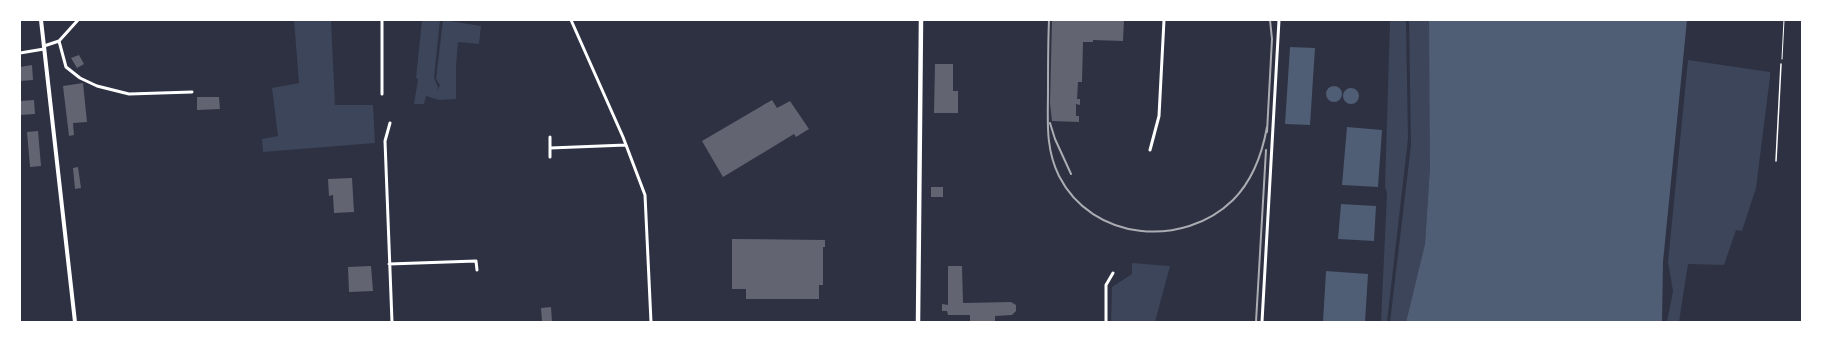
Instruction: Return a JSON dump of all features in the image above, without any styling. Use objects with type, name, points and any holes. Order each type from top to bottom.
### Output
[{"type":"main road","points":[[918,322],[921,20]]},
{"type":"street","points":[[41,20],[75,322]]},
{"type":"street","points":[[20,53],[44,48],[59,41],[78,20]]},
{"type":"street","points":[[382,20],[382,94]]},
{"type":"street","points":[[571,20],[626,145],[645,195],[651,322]]},
{"type":"street","points":[[1150,150],[1159,116],[1164,20]]},
{"type":"street","points":[[1262,322],[1279,20]]},
{"type":"street","points":[[59,41],[66,67],[80,78],[97,86],[129,94],[192,92]]},
{"type":"street","points":[[390,122],[385,141],[392,322]]},
{"type":"street","points":[[550,137],[550,157]]},
{"type":"street","points":[[550,148],[626,145]]},
{"type":"street","points":[[389,264],[476,261],[477,270]]},
{"type":"street","points":[[1106,322],[1106,285],[1113,273]]},
{"type":"lane","points":[[1776,161],[1781,64]]},
{"type":"path","points":[[1781,64],[1784,20]]},
{"type":"shaded area","points":[[294,20],[331,20],[335,105],[373,105],[375,143],[263,152],[262,139],[278,136],[272,88],[299,83]]},
{"type":"shaded area","points":[[422,20],[440,20],[434,78],[438,87],[437,91],[440,85],[436,79],[443,20],[481,26],[479,44],[458,42],[456,99],[439,100],[426,96],[424,104],[414,104],[418,79],[416,78]]},
{"type":"shaded area","points":[[1390,20],[1406,20],[1408,139],[1387,322],[1381,322],[1387,193],[1385,187]]},
{"type":"shaded area","points":[[1409,20],[1429,20],[1430,166],[1425,245],[1406,322],[1390,322],[1411,145]]},
{"type":"shaded area","points":[[1429,20],[1687,20],[1663,262],[1662,322],[1406,322],[1425,244],[1430,166]]},
{"type":"shaded area","points":[[1290,47],[1315,48],[1310,125],[1285,124]]},
{"type":"shaded area","points":[[1688,60],[1770,72],[1770,77],[1756,188],[1742,231],[1736,230],[1724,265],[1688,264],[1679,322],[1667,322],[1673,291],[1668,262]]},
{"type":"shaded area","points":[[1334,86],[1341,91],[1342,94],[1337,101],[1334,102],[1327,97],[1326,94],[1331,87]]},
{"type":"shaded area","points":[[1351,88],[1358,93],[1359,96],[1354,103],[1351,104],[1344,99],[1343,96],[1348,89]]},
{"type":"shaded area","points":[[1347,127],[1382,130],[1378,187],[1342,185]]},
{"type":"shaded area","points":[[1341,204],[1376,206],[1374,241],[1338,239]]},
{"type":"shaded area","points":[[1132,263],[1170,266],[1155,322],[1111,322],[1112,287],[1132,274]]},
{"type":"shaded area","points":[[1326,271],[1368,274],[1365,322],[1323,322]]},
{"type":"building","points":[[1052,20],[1124,20],[1123,41],[1093,40],[1093,42],[1083,42],[1082,82],[1078,82],[1077,99],[1080,99],[1080,105],[1076,104],[1076,116],[1079,116],[1079,122],[1052,121],[1050,103]]},
{"type":"building","points":[[79,55],[84,64],[77,68],[71,58]]},
{"type":"building","points":[[935,64],[953,64],[953,91],[958,91],[958,113],[934,113]]},
{"type":"building","points":[[32,65],[33,80],[20,81],[20,67]]},
{"type":"building","points":[[83,83],[87,122],[73,123],[74,135],[69,136],[63,86]]},
{"type":"building","points":[[197,97],[219,97],[220,109],[197,110]]},
{"type":"building","points":[[34,100],[35,114],[20,115],[20,101]]},
{"type":"building","points":[[772,100],[777,108],[790,101],[809,129],[796,137],[794,134],[723,177],[702,141]]},
{"type":"building","points":[[38,131],[41,166],[30,167],[27,132]]},
{"type":"building","points":[[78,167],[81,188],[75,189],[73,168]]},
{"type":"building","points":[[352,178],[354,212],[334,213],[333,195],[329,196],[328,179]]},
{"type":"building","points":[[931,187],[943,187],[943,197],[931,197]]},
{"type":"building","points":[[732,239],[825,240],[825,247],[823,247],[823,285],[819,285],[819,299],[746,299],[746,289],[732,289]]},
{"type":"building","points":[[371,266],[373,291],[349,292],[348,267]]},
{"type":"building","points":[[948,266],[962,266],[963,303],[1011,302],[1016,305],[1016,311],[1012,315],[995,316],[995,322],[970,322],[970,315],[948,315],[947,311],[942,311],[942,304],[948,305]]},
{"type":"building","points":[[551,307],[552,322],[542,322],[541,308]]},
{"type":"railway","points":[[1049,20],[1048,134],[1051,155],[1059,176],[1074,198],[1093,214],[1115,225],[1140,231],[1165,231],[1189,226],[1213,216],[1233,200],[1246,184],[1256,166],[1267,127]]},
{"type":"railway","points":[[1267,132],[1272,39],[1270,20]]},
{"type":"railway","points":[[1050,123],[1055,139],[1071,174]]},
{"type":"railway","points":[[1256,322],[1266,150]]}]
